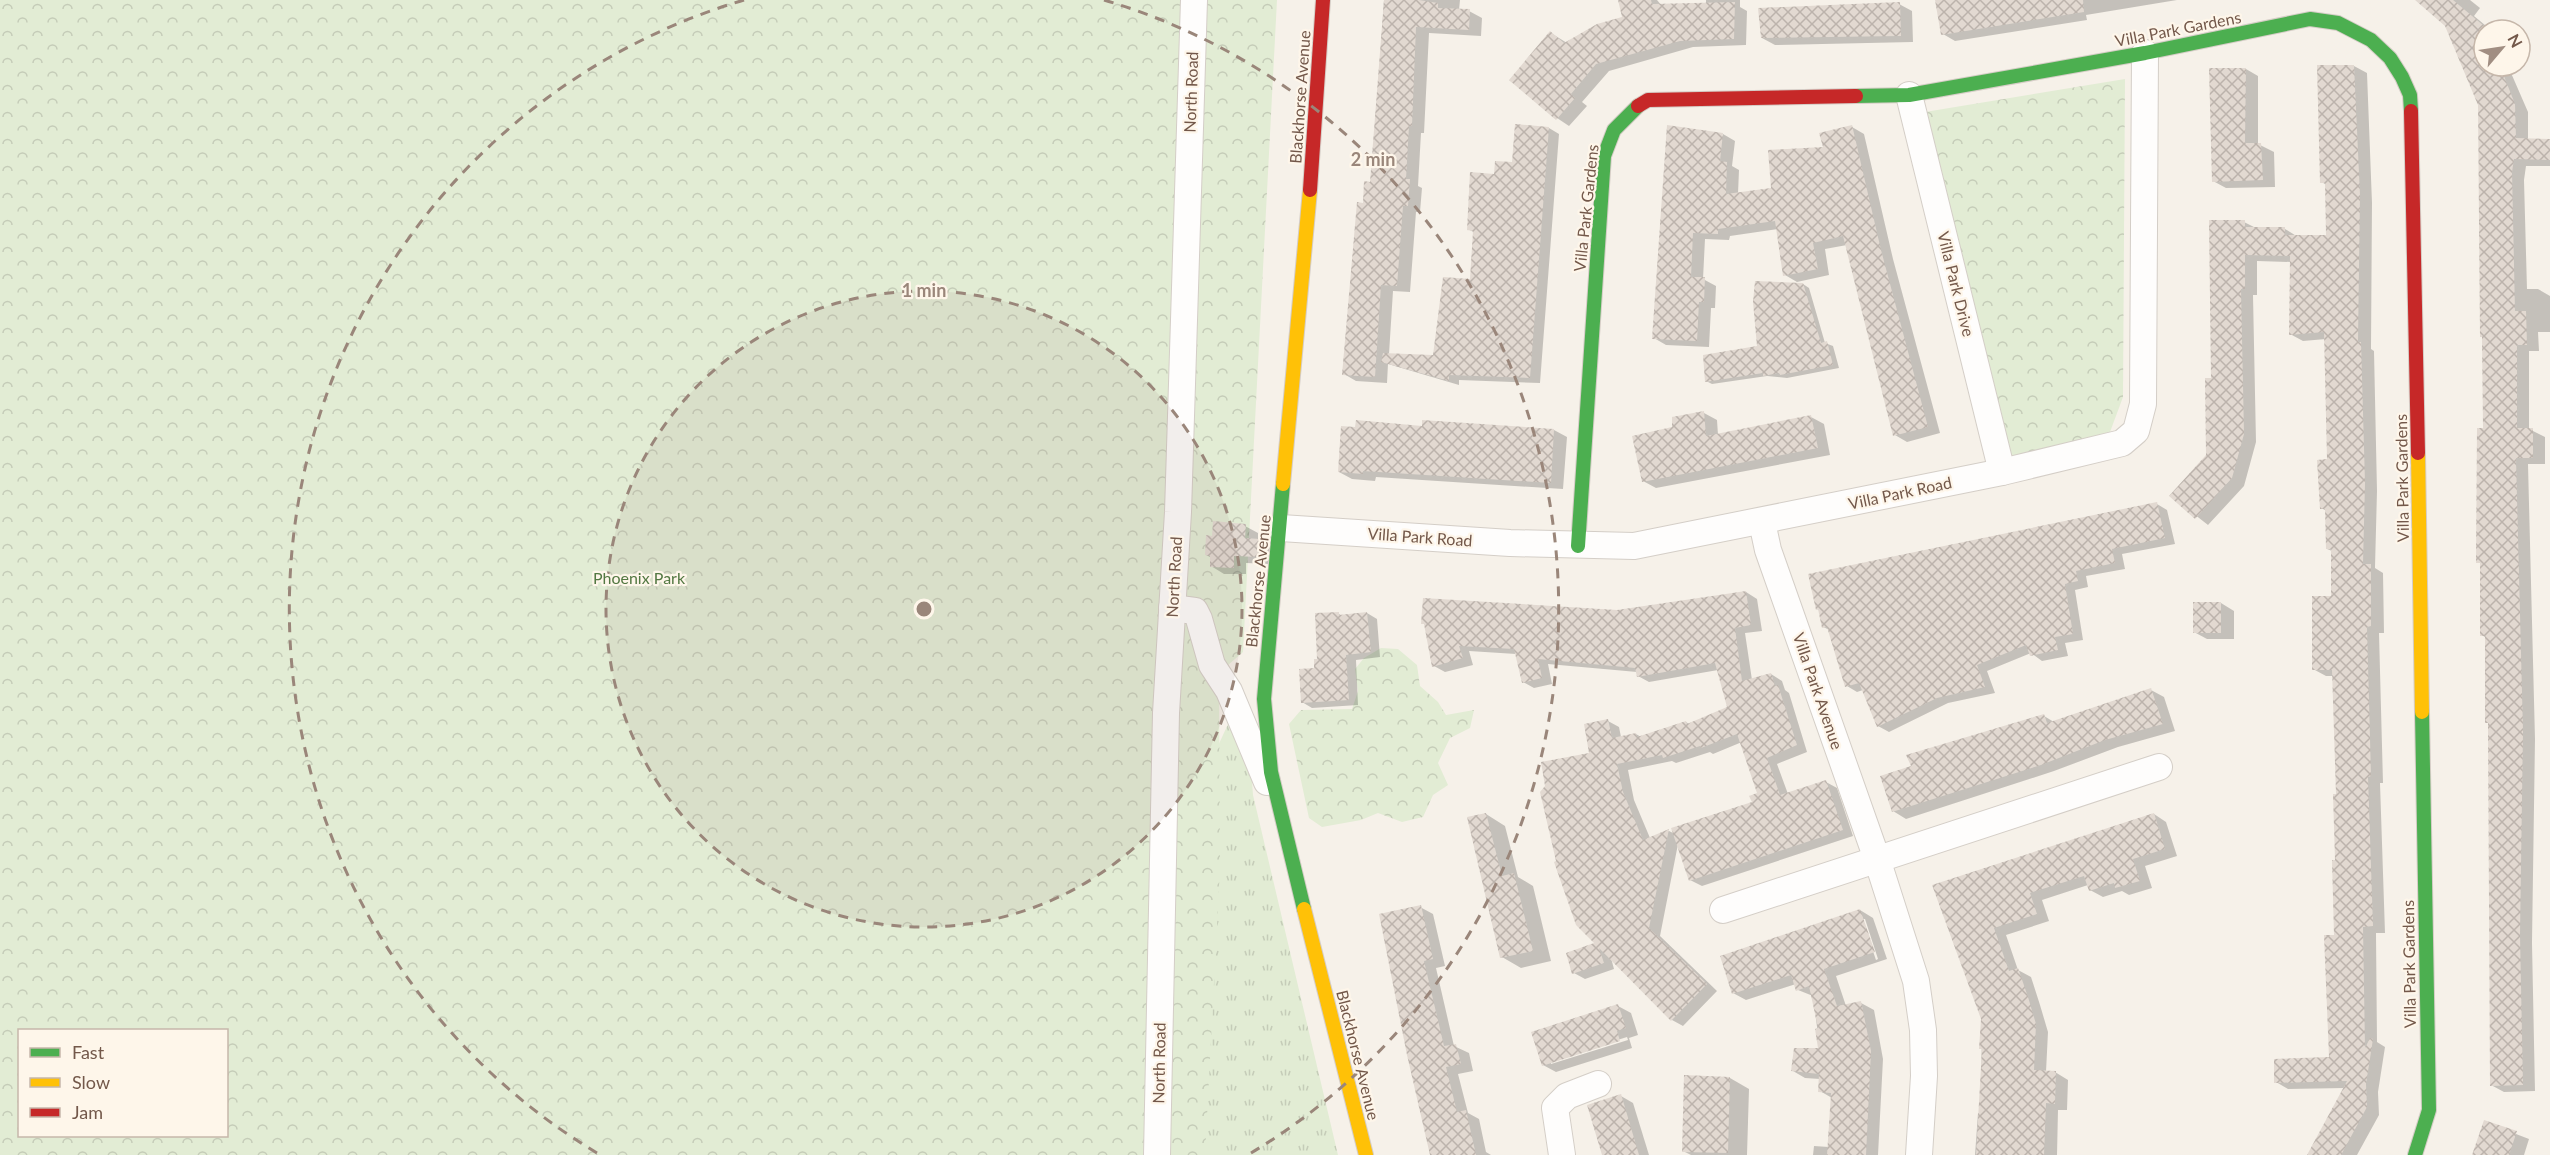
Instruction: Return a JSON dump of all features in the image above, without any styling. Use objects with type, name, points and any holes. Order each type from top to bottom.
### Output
[{"type":"street","name":"North Road","points":[[1157,1155],[1166,724],[1194,0]]},
{"type":"street","name":"Blackhorse Avenue","points":[[1323,0],[1308,212],[1264,699],[1271,772],[1366,1155]]},
{"type":"street","name":"Villa Park Gardens","points":[[1578,546],[1604,156],[1614,129],[1634,107],[1648,100],[1909,95],[2145,53],[2310,19],[2338,23],[2371,40],[2390,58],[2410,95],[2414,188],[2429,1110],[2415,1155]]},
{"type":"street","name":"Villa Park Road","points":[[1281,528],[1578,546],[1634,546],[2002,472],[2122,443],[2136,431],[2143,404],[2145,53]]},
{"type":"street","name":"Villa Park Drive","points":[[1909,95],[2002,472]]},
{"type":"street","name":"Villa Park Avenue","points":[[1762,522],[1768,550],[1916,981],[1924,1076],[1919,1155]]},
{"type":"street","points":[[1172,608],[1195,611],[1212,664],[1229,691],[1259,770],[1278,801]]},
{"type":"street","points":[[1229,691],[1236,695],[1264,699]]},
{"type":"street","points":[[1723,910],[2159,766]]},
{"type":"street","points":[[1562,1155],[1555,1108],[1567,1096],[1598,1084]]},
{"type":"green space","name":"Phoenix Park","points":[[0,0],[1277,0],[1243,652],[1219,673],[1220,868],[1205,1155],[0,1155]]},
{"type":"green space","points":[[2125,79],[2123,397],[2110,432],[2005,458],[1925,112]]},
{"type":"green space","points":[[1381,648],[1398,649],[1417,665],[1420,686],[1438,702],[1446,715],[1474,710],[1470,728],[1450,738],[1438,763],[1448,785],[1433,795],[1423,817],[1402,822],[1378,813],[1361,820],[1322,827],[1309,818],[1289,724],[1301,710],[1352,709],[1358,691],[1355,669],[1364,658]]},
{"type":"green space","points":[[1229,722],[1249,741],[1253,795],[1338,1155],[1192,1155],[1205,774]]},
{"type":"building","points":[[1384,0],[1419,0],[1438,3],[1438,8],[1470,9],[1469,30],[1416,27],[1412,126],[1409,126],[1406,179],[1410,179],[1408,206],[1403,206],[1397,286],[1381,285],[1375,377],[1342,375],[1357,202],[1363,203],[1364,181],[1370,182]]},
{"type":"building","points":[[1618,0],[1651,0],[1652,4],[1735,2],[1734,39],[1680,41],[1596,64],[1571,94],[1575,98],[1556,120],[1509,80],[1550,31],[1564,43],[1597,24],[1622,17]]},
{"type":"building","points":[[1935,0],[2083,0],[2084,12],[1941,35]]},
{"type":"building","points":[[2415,0],[2453,0],[2474,18],[2472,18],[2472,78],[2505,78],[2515,104],[2516,138],[2550,139],[2550,160],[2514,159],[2512,172],[2515,311],[2526,311],[2527,345],[2517,345],[2517,428],[2533,428],[2533,458],[2516,458],[2523,731],[2520,935],[2523,1085],[2490,1086],[2488,723],[2485,723],[2485,636],[2480,636],[2480,563],[2476,563],[2477,428],[2483,428],[2478,105],[2445,26]]},
{"type":"building","points":[[1900,2],[1901,36],[1761,38],[1758,8]]},
{"type":"building","points":[[2317,65],[2354,65],[2360,195],[2358,342],[2361,342],[2365,483],[2363,564],[2371,564],[2371,626],[2367,627],[2371,776],[2368,777],[2373,926],[2363,927],[2365,1048],[2370,1038],[2373,1039],[2366,1084],[2367,1107],[2341,1155],[2307,1155],[2347,1081],[2274,1083],[2274,1059],[2329,1057],[2324,935],[2334,935],[2332,860],[2335,860],[2333,794],[2336,794],[2332,670],[2312,670],[2312,596],[2331,596],[2331,549],[2326,549],[2325,509],[2320,509],[2317,460],[2327,459],[2324,332],[2289,335],[2290,256],[2245,255],[2245,289],[2241,289],[2244,434],[2232,478],[2195,519],[2169,496],[2206,455],[2205,378],[2211,378],[2209,220],[2245,220],[2245,227],[2285,227],[2285,235],[2326,235],[2325,183],[2320,183]]},
{"type":"building","points":[[2209,68],[2246,68],[2245,143],[2261,143],[2263,180],[2212,182]]},
{"type":"building","points":[[1515,124],[1549,127],[1530,378],[1449,375],[1449,381],[1381,362],[1383,353],[1433,355],[1443,277],[1470,279],[1473,231],[1467,230],[1470,172],[1494,174],[1495,161],[1512,162]]},
{"type":"building","points":[[1667,125],[1723,133],[1720,161],[1727,162],[1726,194],[1771,188],[1768,150],[1823,147],[1819,133],[1852,125],[1881,250],[1928,427],[1893,436],[1843,236],[1813,243],[1818,269],[1783,276],[1775,221],[1718,229],[1718,234],[1693,233],[1691,277],[1705,277],[1704,302],[1699,302],[1697,341],[1652,339]]},
{"type":"building","points":[[1755,281],[1803,283],[1821,343],[1827,341],[1833,365],[1780,375],[1779,373],[1763,376],[1763,373],[1705,382],[1703,355],[1757,346],[1753,302]]},
{"type":"building","points":[[1704,411],[1706,436],[1811,415],[1818,448],[1642,482],[1632,436],[1672,427],[1672,417]]},
{"type":"building","points":[[1356,420],[1422,426],[1422,420],[1554,429],[1551,483],[1363,471],[1363,474],[1338,472],[1341,426],[1355,427]]},
{"type":"building","points":[[2157,502],[2165,538],[2112,549],[2115,563],[2076,571],[2078,581],[2065,584],[2073,634],[2055,637],[2058,650],[2030,656],[2026,645],[1977,665],[1985,687],[1937,698],[1877,727],[1859,683],[1845,687],[1827,627],[1822,628],[1818,609],[1816,610],[1808,574]]},
{"type":"building","points":[[1213,521],[1246,524],[1245,538],[1260,539],[1258,557],[1234,556],[1234,568],[1210,567],[1210,556],[1205,555],[1206,535],[1212,536]]},
{"type":"building","points":[[1746,591],[1751,625],[1735,628],[1742,681],[1771,673],[1775,686],[1778,685],[1797,745],[1767,758],[1780,795],[1826,780],[1843,830],[1689,881],[1671,828],[1752,802],[1749,796],[1757,793],[1737,734],[1701,748],[1700,746],[1663,758],[1662,755],[1617,764],[1623,792],[1643,840],[1669,829],[1649,928],[1707,984],[1671,1021],[1599,948],[1604,963],[1572,974],[1566,953],[1594,943],[1576,925],[1554,862],[1556,861],[1540,792],[1545,786],[1541,762],[1589,753],[1584,724],[1608,719],[1612,738],[1636,733],[1637,737],[1686,721],[1687,724],[1727,707],[1715,663],[1637,677],[1635,668],[1538,659],[1542,678],[1522,683],[1514,649],[1459,646],[1463,658],[1432,667],[1424,624],[1421,624],[1423,598],[1617,610]]},
{"type":"building","points":[[2193,602],[2221,602],[2221,633],[2193,633]]},
{"type":"building","points":[[1339,612],[1339,615],[1367,612],[1371,652],[1346,655],[1349,700],[1301,703],[1299,669],[1314,668],[1314,659],[1317,659],[1315,613]]},
{"type":"building","points":[[2151,688],[2163,724],[2105,740],[2041,765],[1892,812],[1880,776],[1911,766],[1906,755],[2044,714],[2047,723]]},
{"type":"building","points":[[1486,813],[1502,876],[1514,873],[1533,951],[1500,958],[1467,817]]},
{"type":"building","points":[[2154,813],[2165,849],[2133,859],[2140,881],[2115,888],[2114,883],[2089,891],[2084,876],[2030,893],[2037,914],[1994,928],[2009,971],[2018,968],[2036,1024],[2034,1070],[2056,1071],[2055,1104],[2046,1103],[2044,1155],[1976,1155],[1982,1049],[1979,1049],[1981,1019],[1932,885]]},
{"type":"building","points":[[1421,905],[1433,959],[1424,961],[1444,1046],[1456,1044],[1461,1064],[1446,1067],[1457,1112],[1466,1110],[1476,1155],[1430,1155],[1407,1055],[1379,914]]},
{"type":"building","points":[[1860,909],[1875,952],[1824,969],[1837,1006],[1861,1001],[1871,1051],[1866,1155],[1827,1155],[1831,1093],[1818,1092],[1819,1074],[1791,1071],[1794,1048],[1818,1048],[1815,1029],[1818,1028],[1809,986],[1796,991],[1791,975],[1732,994],[1720,956]]},
{"type":"building","points":[[1618,1004],[1626,1028],[1617,1031],[1620,1041],[1542,1066],[1531,1032]]},
{"type":"building","points":[[1684,1075],[1730,1077],[1728,1153],[1682,1152]]},
{"type":"building","points":[[1621,1094],[1639,1155],[1602,1155],[1587,1105]]},
{"type":"building","points":[[2484,1120],[2517,1131],[2509,1155],[2472,1155]]},
{"type":"traffic: fast","points":[[1856,96],[1909,95],[2145,53],[2310,19],[2338,23],[2371,40],[2390,58],[2402,77],[2410,95],[2411,111]]},
{"type":"traffic: fast","points":[[1578,546],[1604,156],[1614,130],[1638,106]]},
{"type":"traffic: fast","points":[[1283,484],[1264,699],[1271,772],[1304,909]]},
{"type":"traffic: fast","points":[[2415,1155],[2429,1110],[2422,712]]},
{"type":"traffic: slow","points":[[1283,484],[1310,190]]},
{"type":"traffic: slow","points":[[2418,453],[2422,712]]},
{"type":"traffic: slow","points":[[1304,909],[1366,1155]]},
{"type":"traffic: jam","points":[[1310,190],[1323,0]]},
{"type":"traffic: jam","points":[[1638,106],[1648,100],[1856,96]]},
{"type":"traffic: jam","points":[[2411,111],[2418,453]]}]
